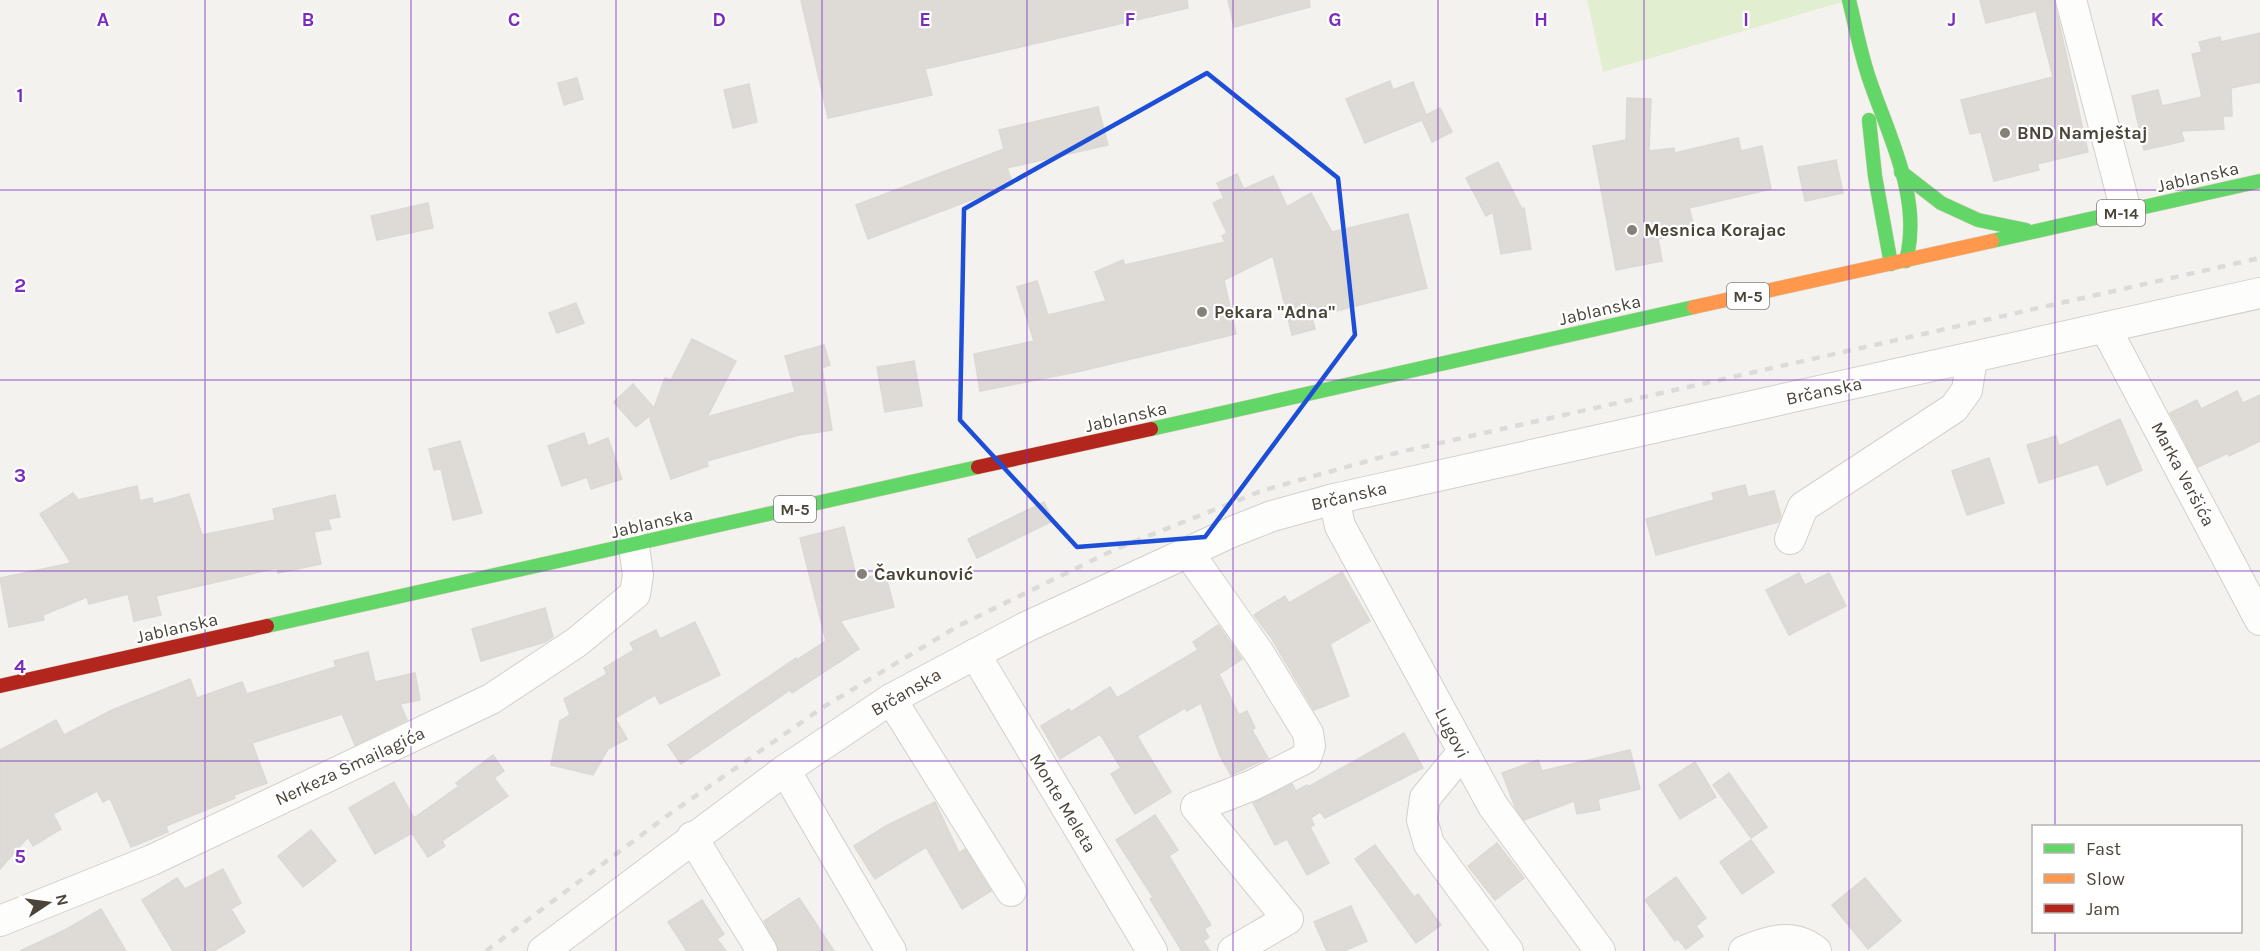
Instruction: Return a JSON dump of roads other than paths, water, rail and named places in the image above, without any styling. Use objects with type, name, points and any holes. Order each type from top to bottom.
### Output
[{"type":"main road","points":[[1849,0],[1864,61],[1901,172],[1912,223],[1912,248],[1906,261]]},
{"type":"main road","points":[[1864,61],[1875,176],[1891,264]]},
{"type":"main road","points":[[1901,172],[1941,204],[1978,220],[2034,232]]},
{"type":"main road","name":"Jablanska","points":[[0,686],[2260,181]]},
{"type":"street","points":[[2071,0],[2126,211]]},
{"type":"street","name":"Brčanska","points":[[543,951],[784,770],[891,699],[1026,627],[1272,516],[1334,499],[2260,293]]},
{"type":"street","name":"Marka Veršića","points":[[2106,329],[2260,620]]},
{"type":"street","points":[[1790,539],[1803,507],[1954,408],[1967,390],[1972,358]]},
{"type":"street","name":"Lugovi","points":[[1334,499],[1340,526],[1493,806],[1600,951]]},
{"type":"street","name":"Nerkeza Smailagića","points":[[0,921],[152,860],[491,699],[576,642],[635,594],[638,575],[634,546]]},
{"type":"street","points":[[1188,552],[1259,653],[1308,733],[1310,746],[1306,758],[1253,785],[1196,807],[1288,919],[1233,951]]},
{"type":"street","name":"Monte Meleta","points":[[975,654],[1152,951]]},
{"type":"street","points":[[891,699],[1011,891]]},
{"type":"street","points":[[1462,753],[1425,798],[1422,820],[1429,844],[1508,951]]},
{"type":"street","points":[[784,770],[891,951]]},
{"type":"street","points":[[692,837],[762,951]]},
{"type":"street","points":[[1744,951],[1770,940],[1784,939],[1799,941],[1816,951]]},
{"type":"railway","points":[[486,951],[671,813],[825,706],[958,626],[1118,548],[1264,490],[1400,452],[2260,258]]},
{"type":"place","name":"BND Namještaj","points":[[2005,133]]},
{"type":"place","name":"Mesnica Korajac","points":[[1632,230]]},
{"type":"place","name":"Pekara \"Adna\"","points":[[1202,312]]},
{"type":"place","name":"Čavkunović","points":[[862,574]]}]
